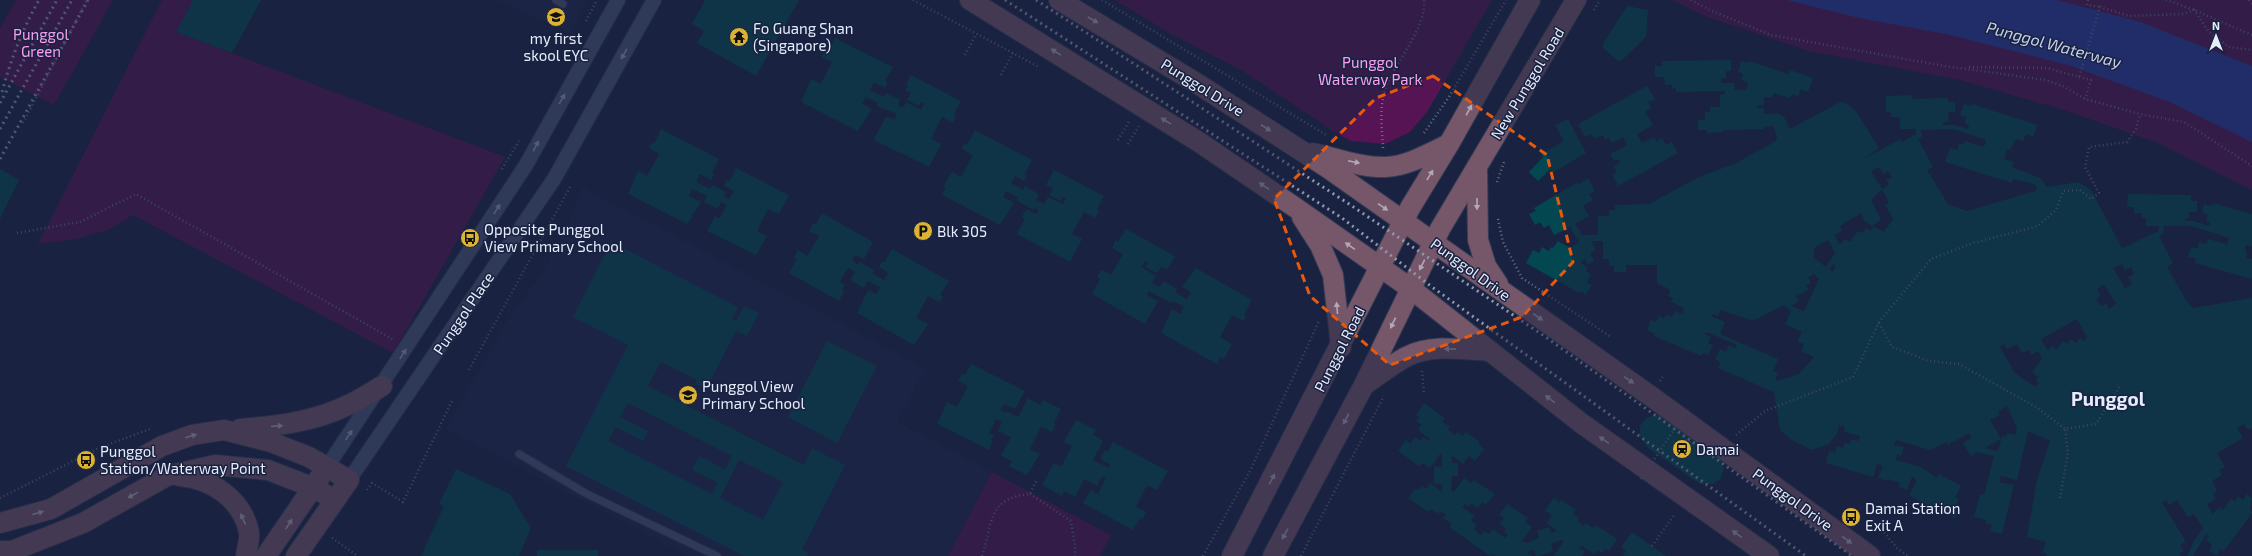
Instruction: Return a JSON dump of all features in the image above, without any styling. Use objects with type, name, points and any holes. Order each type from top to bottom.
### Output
[{"type":"main road","points":[[970,0],[1199,142],[1296,208],[1410,288],[1581,424],[1769,556]]},
{"type":"main road","name":"Punggol Drive","points":[[1060,0],[1125,38],[1302,151],[1404,221],[1652,397],[1870,556]]},
{"type":"main road","points":[[1302,151],[1373,166],[1386,167],[1401,164],[1450,144],[1530,0]]},
{"type":"main road","name":"New Punggol Road","points":[[1477,165],[1576,0]]},
{"type":"main road","name":"Punggol Road","points":[[1232,556],[1404,221],[1450,144]]},
{"type":"main road","points":[[1273,556],[1364,385],[1410,288],[1434,242],[1477,165]]},
{"type":"main road","points":[[1477,165],[1478,240],[1486,266],[1506,294]]},
{"type":"main road","points":[[1296,208],[1329,263],[1335,287],[1341,346]]},
{"type":"main road","points":[[1364,385],[1407,357],[1424,351],[1435,349],[1488,351]]},
{"type":"main road","points":[[0,523],[51,509],[162,446],[192,435],[224,430],[285,425],[346,406],[382,386]]},
{"type":"main road","points":[[224,430],[271,442],[309,457],[348,480]]},
{"type":"main road","points":[[0,551],[12,551],[83,523],[167,476],[215,465],[268,470],[312,487],[335,500]]},
{"type":"main road","name":"Punggol Place","points":[[266,556],[286,529],[312,487],[327,467]]},
{"type":"main road","points":[[167,476],[194,477],[213,485],[231,499],[249,532],[246,556]]},
{"type":"main road","name":"Punggol Place","points":[[296,556],[348,480]]},
{"type":"street","name":"Punggol Place","points":[[327,467],[382,386],[526,165],[618,0]]},
{"type":"street","name":"Punggol Place","points":[[348,480],[554,179],[654,0]]},
{"type":"lane","points":[[556,0],[563,4]]},
{"type":"lane","points":[[519,454],[587,494],[717,556]]},
{"type":"path","points":[[23,123],[87,0]]},
{"type":"path","points":[[583,28],[597,0]]},
{"type":"path","points":[[913,0],[1041,68]]},
{"type":"path","points":[[1102,0],[1328,137],[1335,139]]},
{"type":"path","points":[[1383,148],[1381,112],[1385,90],[1419,24],[1425,7],[1424,0]]},
{"type":"path","points":[[1421,135],[1426,132],[1449,97],[1506,0]]},
{"type":"path","points":[[1691,0],[1712,11],[1771,36],[1945,66],[2045,80],[2063,86],[2085,99],[2140,114],[2184,122],[2252,166]]},
{"type":"path","points":[[2088,0],[2087,5],[2100,7],[2129,16],[2184,14],[2194,10]]},
{"type":"path","points":[[2166,0],[2194,10],[2252,35]]},
{"type":"path","points":[[2249,0],[2252,4]]},
{"type":"path","points":[[2079,77],[2100,7]]},
{"type":"path","points":[[2194,10],[2209,32],[2229,47],[2252,50]]},
{"type":"path","points":[[965,55],[976,34]]},
{"type":"path","points":[[1001,75],[1013,53]]},
{"type":"path","points":[[1966,68],[1978,66],[2047,68],[2091,80],[2085,99]]},
{"type":"path","points":[[1732,439],[1765,411],[1853,377],[1879,322],[1931,259],[1973,243],[2038,226],[2056,210],[2063,191],[2080,190],[2091,199],[2099,193],[2085,167],[2089,147],[2127,142],[2136,128],[2140,114]]},
{"type":"path","points":[[1131,118],[1141,123]]},
{"type":"path","points":[[1118,140],[1126,126]]},
{"type":"path","points":[[1128,144],[1136,131]]},
{"type":"path","points":[[498,176],[522,136]]},
{"type":"path","points":[[1376,148],[1390,148]]},
{"type":"path","points":[[1496,188],[1500,168],[1507,155]]},
{"type":"path","points":[[17,233],[80,222],[136,194],[397,342]]},
{"type":"path","points":[[1498,217],[1503,242],[1522,278],[1611,337]]},
{"type":"path","points":[[1203,556],[1250,471],[1321,316]]},
{"type":"path","points":[[1879,322],[1892,347],[1928,360],[1959,364],[2045,414],[2065,428],[2096,424],[2120,386]]},
{"type":"path","points":[[1419,372],[1423,371],[1424,393]]},
{"type":"path","points":[[1301,556],[1384,395],[1388,391]]},
{"type":"path","points":[[372,482],[403,502],[452,401]]},
{"type":"path","points":[[1641,479],[1688,409]]},
{"type":"path","points":[[2060,498],[2068,453],[2065,428]]},
{"type":"path","points":[[1030,494],[1037,479]]},
{"type":"path","points":[[982,556],[987,542],[990,518],[1000,505],[1019,495],[1030,494],[1071,521],[1075,556]]},
{"type":"path","points":[[1652,546],[1675,514]]},
{"type":"path","points":[[1879,526],[1897,548],[1908,556]]},
{"type":"path","points":[[330,536],[358,556]]},
{"type":"highlighted area","points":[[1433,76],[1547,155],[1573,262],[1522,317],[1390,365],[1310,296],[1274,199],[1376,98]]},
{"type":"shaded area","name":"my first skool EYC","points":[[496,0],[588,0],[570,33]]},
{"type":"shaded area","name":"Punggol View Primary School","points":[[582,187],[925,368],[897,422],[992,472],[948,556],[688,556],[446,429],[512,312],[542,274],[569,223]]},
{"type":"green space","name":"Punggol Green","points":[[16,0],[113,0],[54,105],[0,77],[0,28]]},
{"type":"green space","points":[[162,0],[193,0],[176,32],[505,157],[393,353],[133,215],[108,230],[76,239],[38,244]]},
{"type":"green space","name":"Punggol Waterway Park","points":[[1115,0],[1492,0],[1427,112],[1410,132],[1385,144],[1351,141],[1334,132],[1243,71],[1173,35]]},
{"type":"green space","points":[[1672,0],[2252,0],[2252,190],[2158,143],[2061,109],[1960,80],[1809,51],[1707,17]]},
{"type":"green space","points":[[992,472],[1111,535],[1100,556],[948,556]]},
{"type":"water","name":"Punggol Waterway","points":[[1787,0],[2057,0],[2140,22],[2252,66],[2252,142],[2170,102],[2068,65],[1946,34],[1859,18]]},
{"type":"building","points":[[193,0],[261,0],[232,53],[176,32]]},
{"type":"building","name":"Fo Guang Shan (Singapore)","points":[[705,0],[799,0],[756,76],[697,43],[704,31],[692,24]]},
{"type":"building","points":[[1627,6],[1648,10],[1646,37],[1621,61],[1618,61],[1603,48],[1603,44]]},
{"type":"building","points":[[835,38],[893,67],[885,81],[888,83],[885,88],[874,82],[870,90],[884,97],[886,93],[900,100],[898,105],[903,107],[906,102],[921,110],[924,103],[921,102],[919,106],[907,100],[911,93],[905,90],[908,86],[906,85],[911,75],[961,101],[954,114],[956,115],[953,123],[942,117],[931,139],[941,144],[929,167],[874,140],[886,116],[894,120],[897,114],[877,106],[878,103],[866,97],[862,104],[872,109],[858,131],[801,102],[811,79],[821,84],[832,62],[822,57],[825,51],[828,52]]},
{"type":"building","points":[[1731,60],[1731,71],[1726,71],[1726,78],[1721,78],[1721,83],[1734,83],[1735,90],[1746,90],[1748,83],[1741,80],[1743,74],[1738,72],[1741,61],[1748,63],[1749,61],[1788,74],[1790,70],[1813,78],[1808,92],[1801,89],[1798,96],[1792,94],[1790,98],[1774,93],[1772,97],[1764,97],[1764,105],[1757,105],[1757,108],[1764,108],[1764,114],[1778,113],[1784,117],[1790,129],[1840,102],[1848,104],[1855,110],[1879,148],[1864,159],[1900,139],[1902,142],[1916,134],[1916,129],[1900,129],[1900,117],[1891,117],[1891,112],[1886,112],[1886,96],[1912,95],[1913,99],[1948,98],[1948,102],[1955,102],[1955,112],[1948,112],[1949,121],[1943,122],[1943,125],[1955,125],[1968,129],[1969,125],[1965,123],[1966,117],[1960,115],[1964,104],[1971,106],[1972,104],[2037,125],[2033,137],[2026,134],[2023,141],[2016,139],[2010,150],[2007,149],[2004,159],[2014,162],[2012,167],[2040,178],[2047,187],[2079,182],[2091,190],[2122,248],[2159,231],[2159,226],[2146,226],[2146,218],[2142,218],[2142,213],[2134,213],[2134,207],[2127,207],[2128,194],[2191,195],[2191,201],[2197,201],[2197,212],[2189,212],[2189,218],[2185,218],[2185,221],[2193,221],[2209,226],[2210,222],[2206,221],[2208,214],[2202,213],[2204,204],[2212,206],[2213,203],[2252,214],[2252,247],[2246,245],[2245,251],[2247,252],[2246,258],[2252,259],[2252,279],[2195,263],[2196,259],[2188,257],[2191,247],[2198,248],[2199,242],[2206,244],[2208,239],[2227,244],[2229,238],[2191,226],[2164,226],[2163,234],[2159,236],[2173,263],[2167,267],[2186,300],[2193,308],[2252,298],[2252,428],[2248,430],[2244,424],[2237,428],[2243,438],[2217,453],[2225,467],[2219,470],[2222,475],[2212,481],[2217,491],[2213,494],[2216,499],[2207,504],[2213,514],[2219,507],[2223,510],[2231,499],[2235,501],[2238,496],[2243,500],[2247,494],[2252,498],[2250,508],[2252,513],[2224,551],[2221,549],[2216,556],[2209,550],[2212,545],[2206,540],[2209,536],[2206,534],[2193,556],[2187,556],[2195,539],[2203,528],[2194,514],[2188,517],[2177,500],[2169,505],[2166,500],[2162,502],[2186,542],[2180,545],[2184,551],[2179,554],[2180,556],[2046,556],[2047,554],[2042,552],[2046,542],[2027,537],[2037,480],[2050,441],[2028,431],[2017,480],[2001,476],[1999,482],[2014,485],[2002,534],[1990,531],[1992,525],[1985,523],[1986,520],[1974,517],[1980,494],[1984,495],[1994,456],[1977,452],[1971,456],[1963,443],[1971,438],[1969,433],[1948,445],[1947,442],[1930,450],[1896,440],[1894,445],[1904,447],[1901,456],[1897,454],[1896,460],[1921,467],[1937,478],[1939,474],[1961,486],[1955,497],[1959,499],[1956,506],[1960,508],[1955,518],[1948,514],[1947,516],[1909,495],[1917,481],[1914,480],[1916,478],[1912,477],[1907,490],[1899,487],[1900,483],[1888,479],[1887,481],[1878,478],[1883,466],[1877,464],[1873,477],[1826,463],[1829,451],[1835,452],[1837,446],[1843,448],[1844,443],[1850,444],[1851,439],[1859,441],[1860,436],[1844,432],[1845,427],[1839,425],[1837,434],[1829,444],[1812,450],[1792,440],[1780,430],[1774,392],[1718,368],[1721,362],[1715,359],[1720,349],[1726,352],[1729,345],[1736,348],[1737,345],[1706,332],[1705,334],[1711,337],[1708,343],[1713,345],[1708,355],[1702,353],[1701,356],[1654,336],[1655,334],[1647,330],[1651,320],[1656,322],[1659,316],[1664,319],[1666,315],[1672,317],[1675,311],[1682,314],[1684,308],[1671,302],[1673,298],[1668,296],[1670,290],[1657,283],[1657,265],[1626,265],[1626,272],[1614,272],[1614,266],[1609,266],[1609,259],[1603,259],[1603,241],[1591,241],[1596,250],[1590,253],[1594,261],[1588,265],[1585,259],[1580,263],[1588,267],[1586,271],[1591,274],[1587,282],[1592,285],[1586,295],[1580,291],[1579,293],[1526,263],[1533,250],[1539,253],[1542,247],[1549,251],[1558,241],[1572,249],[1571,247],[1579,242],[1570,227],[1554,235],[1549,225],[1544,228],[1540,222],[1535,225],[1529,214],[1536,211],[1534,208],[1578,182],[1579,184],[1588,178],[1595,191],[1589,194],[1593,200],[1583,206],[1589,216],[1575,224],[1582,235],[1598,235],[1598,216],[1609,216],[1609,210],[1615,210],[1615,205],[1649,204],[1699,177],[1736,163],[1776,141],[1777,136],[1773,126],[1764,127],[1764,129],[1723,130],[1723,132],[1707,133],[1707,130],[1698,130],[1698,120],[1705,120],[1705,112],[1710,112],[1710,107],[1720,107],[1720,95],[1725,94],[1725,91],[1676,92],[1676,88],[1672,89],[1672,85],[1665,85],[1664,77],[1655,77],[1655,66],[1662,66],[1662,61]],"holes":[[[1954,129],[1986,140],[1984,147],[1965,141],[1964,145],[1959,143],[1957,150],[1950,148],[1945,162],[2012,183],[2013,179],[2034,184],[2037,188],[2035,191],[1967,211],[1948,204],[1927,170],[1933,167],[1918,139],[1922,137],[1921,130]],[[1879,167],[1883,174],[1888,171],[1892,177],[1886,180],[1889,185],[1882,189],[1871,171]],[[1882,189],[1889,202],[1885,205],[1893,219],[1884,232],[1873,226],[1881,219],[1871,200]],[[1861,213],[1864,221],[1873,226],[1871,231],[1866,228],[1862,233],[1857,231],[1850,242],[1845,239],[1840,245],[1834,235],[1842,231],[1840,226]],[[1828,240],[1835,253],[1826,267],[1814,258],[1814,248]],[[1833,264],[1836,266],[1833,272],[1830,270]],[[2122,264],[2125,270],[2131,267],[2134,274],[2128,277],[2132,284],[2125,288],[2113,268]],[[1814,274],[1819,279],[1804,311],[1791,306],[1799,301],[1796,296],[1809,290],[1806,285],[1811,283],[1808,277]],[[2104,285],[2116,304],[2109,309],[2106,303],[2101,306],[2096,299],[2101,296],[2097,289]],[[1784,305],[1791,311],[1785,324],[1802,332],[1797,341],[1804,344],[1801,351],[1814,357],[1799,374],[1778,381],[1775,380],[1778,373],[1773,371],[1778,359],[1720,334],[1725,322],[1711,316],[1712,314],[1718,316],[1721,310],[1753,321]],[[2077,319],[2087,337],[2084,341],[2080,338],[2076,343],[2071,339],[2067,344],[2063,341],[2056,350],[2052,346],[2048,351],[2041,339]],[[2004,344],[2007,349],[2017,344],[2022,353],[2029,350],[2031,355],[2038,351],[2042,359],[2032,372],[2038,377],[2036,380],[2039,383],[2035,387],[2015,373],[2000,347]],[[2007,406],[2017,428],[2015,435],[2007,433],[2006,437],[2002,436],[1998,451],[1985,448],[2001,439],[1990,420],[2000,415],[1998,412]]]},
{"type":"building","points":[[1647,86],[1655,99],[1648,102],[1651,108],[1645,112],[1653,125],[1637,134],[1642,143],[1654,137],[1657,142],[1662,138],[1666,145],[1672,142],[1678,153],[1618,186],[1612,175],[1617,172],[1614,166],[1620,162],[1618,159],[1614,161],[1610,154],[1627,145],[1623,137],[1612,143],[1609,138],[1605,140],[1603,135],[1595,139],[1592,134],[1585,137],[1578,124]]},
{"type":"building","points":[[1568,119],[1586,153],[1552,173],[1550,169],[1538,181],[1529,172],[1543,157],[1541,154],[1564,141],[1555,125]]},
{"type":"building","points":[[661,129],[719,159],[712,173],[714,174],[711,180],[700,174],[696,182],[710,189],[712,185],[726,192],[724,197],[729,199],[734,191],[724,186],[727,180],[730,181],[736,168],[789,195],[779,214],[768,209],[757,231],[767,236],[756,255],[707,231],[715,216],[720,218],[727,205],[721,202],[718,209],[704,202],[707,196],[692,189],[689,196],[701,202],[687,224],[628,194],[638,171],[647,176],[659,154],[649,148],[652,143],[654,144]]},
{"type":"building","points":[[975,130],[1032,160],[1025,174],[1027,175],[1024,181],[1015,176],[1011,183],[1023,190],[1025,186],[1039,194],[1036,200],[1044,204],[1048,197],[1063,204],[1066,198],[1063,197],[1061,201],[1049,195],[1053,188],[1046,185],[1054,170],[1104,196],[1097,209],[1099,211],[1095,218],[1084,212],[1072,234],[1082,239],[1070,262],[1017,234],[1025,219],[1022,217],[1026,209],[1036,214],[1039,210],[1035,208],[1034,210],[1016,200],[1018,197],[1006,191],[1003,197],[1014,203],[1000,225],[942,195],[946,188],[943,187],[952,172],[961,177],[973,155],[962,149],[965,143],[967,145]]},
{"type":"building","points":[[0,169],[19,180],[0,219]]},
{"type":"building","points":[[822,213],[873,242],[864,259],[855,255],[852,260],[858,265],[860,262],[874,270],[872,273],[884,280],[888,273],[879,267],[882,262],[884,263],[892,249],[949,281],[940,295],[943,296],[940,302],[928,296],[916,318],[928,324],[914,345],[857,313],[868,290],[876,294],[880,287],[868,281],[864,288],[850,280],[855,272],[848,268],[840,282],[845,285],[839,301],[789,273],[797,259],[794,258],[798,250],[807,256],[819,236],[809,231],[813,223],[816,224]]},
{"type":"building","points":[[1126,229],[1175,256],[1167,270],[1161,267],[1157,273],[1145,267],[1148,262],[1145,261],[1141,267],[1156,276],[1152,283],[1160,287],[1163,281],[1177,289],[1175,292],[1187,299],[1191,292],[1182,287],[1196,268],[1252,300],[1244,315],[1246,316],[1243,321],[1232,315],[1220,337],[1232,344],[1224,359],[1220,357],[1217,364],[1161,333],[1172,309],[1180,314],[1184,307],[1173,301],[1171,303],[1149,291],[1147,295],[1158,301],[1145,324],[1092,294],[1100,279],[1097,277],[1101,270],[1111,275],[1123,254],[1112,248],[1116,240],[1118,242]]},
{"type":"building","points":[[611,242],[738,307],[732,318],[736,321],[744,306],[759,313],[747,336],[736,331],[706,389],[695,384],[697,380],[661,362],[648,386],[804,465],[812,448],[845,465],[802,550],[809,553],[807,556],[744,556],[566,466],[628,345],[573,317]],"holes":[[[628,403],[732,456],[725,469],[699,456],[692,470],[718,483],[712,494],[608,441],[616,427],[643,441],[648,431],[620,417]],[[739,460],[783,482],[763,520],[720,498]]]},
{"type":"building","points":[[827,341],[877,366],[837,443],[788,417]]},
{"type":"building","points":[[971,364],[1025,391],[1015,409],[1004,404],[1000,410],[1006,413],[1007,411],[1018,417],[1028,398],[1040,405],[1043,400],[1061,409],[1054,423],[1056,425],[1052,432],[1041,427],[1030,449],[1040,454],[1027,475],[1009,466],[1012,461],[1001,456],[1011,437],[998,431],[1002,422],[996,419],[989,433],[994,435],[991,440],[993,441],[989,450],[937,424],[947,402],[957,407],[968,386],[958,381],[962,374],[965,375]]},
{"type":"building","points":[[1424,403],[1445,418],[1442,422],[1450,427],[1448,430],[1455,435],[1457,432],[1463,436],[1466,432],[1480,442],[1478,444],[1484,449],[1475,461],[1469,456],[1463,464],[1452,456],[1452,463],[1458,463],[1458,476],[1452,476],[1451,490],[1454,492],[1464,478],[1471,483],[1474,480],[1495,494],[1486,505],[1482,502],[1478,508],[1471,504],[1469,507],[1465,504],[1462,507],[1475,516],[1471,521],[1477,525],[1474,529],[1477,532],[1481,535],[1484,531],[1489,534],[1493,529],[1505,538],[1508,534],[1504,532],[1506,528],[1499,524],[1504,518],[1499,515],[1507,504],[1528,518],[1525,522],[1532,527],[1522,541],[1526,543],[1539,538],[1537,531],[1549,527],[1551,533],[1557,531],[1546,523],[1552,515],[1545,511],[1554,498],[1560,503],[1561,500],[1576,510],[1573,514],[1579,518],[1577,521],[1584,526],[1585,523],[1593,528],[1596,525],[1617,539],[1609,551],[1605,549],[1602,553],[1597,550],[1594,554],[1581,546],[1579,548],[1585,551],[1582,556],[1553,556],[1564,541],[1561,540],[1551,544],[1553,551],[1540,556],[1536,556],[1534,550],[1527,552],[1532,556],[1496,556],[1493,554],[1490,556],[1449,527],[1452,524],[1443,518],[1446,515],[1440,511],[1438,514],[1430,509],[1428,512],[1408,498],[1416,488],[1419,490],[1422,486],[1426,489],[1430,483],[1442,492],[1442,484],[1434,484],[1434,466],[1442,467],[1442,455],[1440,454],[1430,468],[1422,463],[1419,466],[1398,451],[1406,440],[1410,444],[1415,437],[1421,441],[1423,437],[1428,441],[1430,439],[1418,430],[1421,425],[1416,421],[1419,417],[1416,415]]},
{"type":"building","name":"Damai","points":[[1661,415],[1721,457],[1724,469],[1721,478],[1713,484],[1700,484],[1648,448],[1640,437],[1640,426],[1646,418]]},
{"type":"building","points":[[1076,420],[1096,430],[1093,435],[1103,441],[1093,460],[1109,468],[1111,465],[1100,459],[1105,450],[1108,452],[1113,442],[1168,471],[1157,490],[1147,485],[1136,507],[1146,512],[1142,520],[1140,518],[1133,530],[1083,503],[1091,490],[1098,494],[1106,478],[1102,476],[1097,486],[1084,479],[1075,497],[1064,491],[1062,496],[1042,485],[1054,463],[1061,467],[1072,446],[1064,442]]},
{"type":"building","points":[[456,469],[510,494],[531,528],[519,556],[421,556],[444,506],[439,504]]},
{"type":"building","points":[[1632,532],[1666,556],[1623,556],[1626,551],[1621,547]]},
{"type":"building","points":[[537,550],[598,550],[598,556],[537,556]]},
{"type":"railway","points":[[2,92],[9,68],[27,22],[39,0]]},
{"type":"railway","points":[[0,103],[57,0]]},
{"type":"railway","points":[[0,129],[72,0]]},
{"type":"railway","points":[[0,159],[88,0]]},
{"type":"railway","points":[[1005,0],[1342,218],[1432,287],[1806,556]]},
{"type":"railway","points":[[1036,0],[1349,204],[1547,338],[1852,556]]},
{"type":"place","name":"my first skool EYC","points":[[556,17]]},
{"type":"place","name":"Fo Guang Shan (Singapore)","points":[[739,37]]},
{"type":"place","name":"Blk 305","points":[[923,231]]},
{"type":"place","name":"Opposite Punggol View Primary School","points":[[470,238]]},
{"type":"place","name":"Punggol View Primary School","points":[[688,395]]},
{"type":"place","name":"Damai","points":[[1682,449]]},
{"type":"place","name":"Punggol Station/Waterway Point","points":[[86,460]]},
{"type":"place","name":"Damai Station Exit A","points":[[1851,517]]},
{"type":"district","name":"Punggol","points":[[2108,398]]}]
